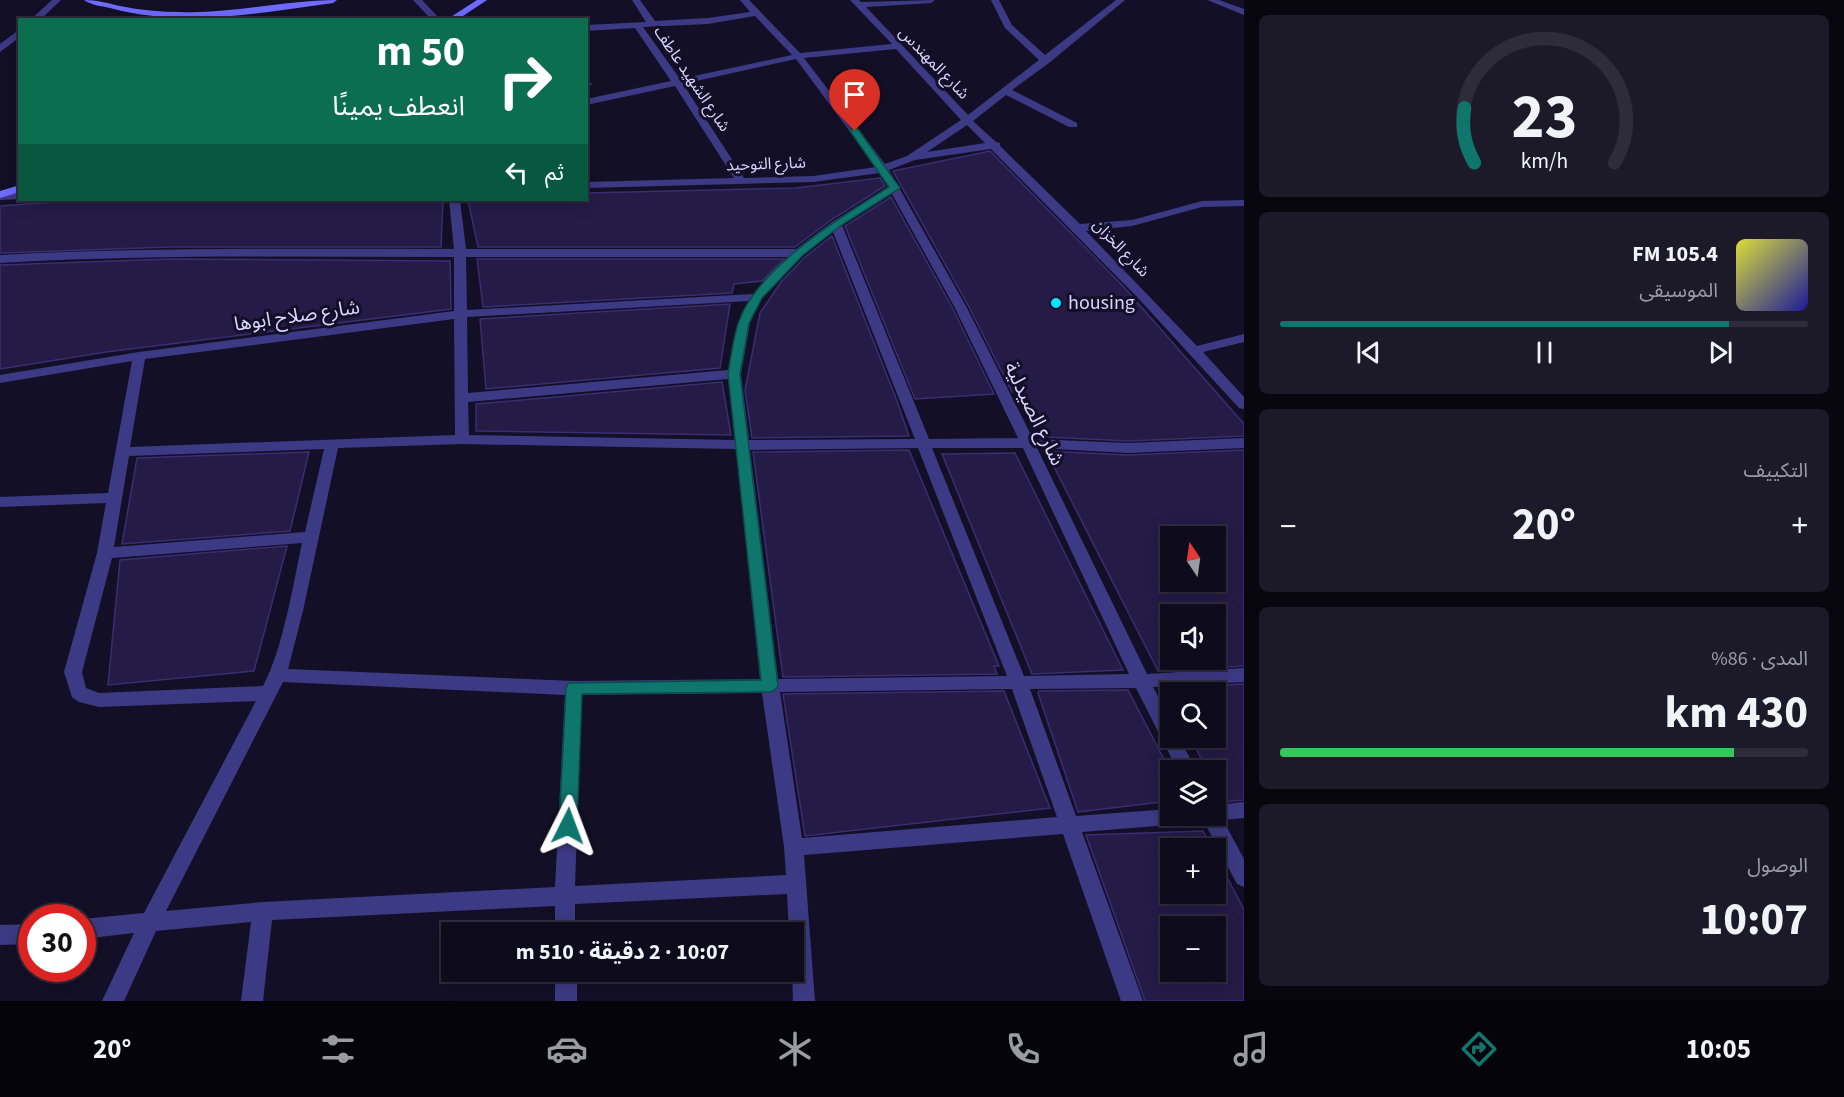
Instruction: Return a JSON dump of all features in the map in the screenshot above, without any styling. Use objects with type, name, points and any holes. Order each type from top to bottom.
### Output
[{"type":"main road","points":[[88,0],[126,9],[184,17],[252,12],[333,0]]},
{"type":"main road","points":[[453,18],[483,0]]},
{"type":"main road","points":[[0,196],[18,189]]},
{"type":"street","points":[[36,18],[57,0]]},
{"type":"street","points":[[417,0],[435,18]]},
{"type":"street","points":[[636,0],[652,24]]},
{"type":"street","name":"شارع الصيدلية","points":[[744,0],[798,57],[895,188],[955,298],[1160,718]]},
{"type":"street","points":[[857,3],[931,0]]},
{"type":"street","points":[[995,0],[1008,26],[1046,61]]},
{"type":"street","name":"شارع التوحيد","points":[[588,185],[813,179],[883,169],[911,158],[968,120],[1046,61],[1120,0]]},
{"type":"street","points":[[1211,0],[1244,12]]},
{"type":"street","points":[[1225,0],[1244,1]]},
{"type":"street","name":"شارع المهندس","points":[[857,3],[968,120]]},
{"type":"street","points":[[588,28],[724,20],[758,13]]},
{"type":"street","name":"شارع الشهيد عاطف","points":[[637,24],[741,182]]},
{"type":"street","points":[[0,49],[18,34]]},
{"type":"street","points":[[588,102],[798,57],[897,46]]},
{"type":"street","points":[[1006,91],[1074,125]]},
{"type":"street","name":"شارع الخزان","points":[[968,120],[1079,228],[1196,350],[1244,405]]},
{"type":"street","points":[[911,158],[996,145]]},
{"type":"street","points":[[804,1001],[794,847],[770,686],[734,374],[744,323],[757,297],[799,253],[836,224],[895,188]]},
{"type":"street","points":[[0,196],[18,196]]},
{"type":"street","points":[[454,201],[460,252],[462,439]]},
{"type":"street","points":[[1079,228],[1132,222],[1202,204],[1244,203]]},
{"type":"street","points":[[836,224],[1018,681],[1132,1001]]},
{"type":"street","points":[[0,260],[121,254],[799,253]]},
{"type":"street","name":"شارع صلاح ابوها","points":[[0,379],[139,356],[461,314],[757,297]]},
{"type":"street","points":[[1196,350],[1244,338]]},
{"type":"street","points":[[139,356],[105,553],[73,672],[78,692],[85,697],[99,700],[269,693]]},
{"type":"street","points":[[462,398],[734,374]]},
{"type":"street","points":[[123,452],[462,439],[743,445],[1027,443],[1128,448],[1244,443]]},
{"type":"street","points":[[113,1001],[150,922],[278,675],[295,611],[332,444]]},
{"type":"street","points":[[0,502],[115,498]]},
{"type":"street","points":[[105,553],[310,537]]},
{"type":"street","points":[[278,675],[574,688],[1141,681],[1244,675]]},
{"type":"street","points":[[565,922],[574,688]]},
{"type":"street","points":[[1226,812],[1244,810]]},
{"type":"street","points":[[794,847],[1160,818]]},
{"type":"street","points":[[1216,826],[1244,878]]},
{"type":"street","points":[[96,928],[263,911],[797,884]]},
{"type":"street","points":[[252,1001],[263,911]]},
{"type":"street","points":[[0,935],[18,934]]},
{"type":"street","points":[[566,982],[566,1001]]},
{"type":"building","name":"housing","points":[[990,151],[1122,285],[1244,424],[1244,436],[1128,441],[1046,437],[1023,392],[1012,392],[969,307],[893,171]]},
{"type":"building","points":[[880,178],[885,186],[831,220],[795,247],[478,247],[468,201],[588,201],[588,193],[795,188]]},
{"type":"building","points":[[891,197],[953,309],[994,394],[915,399],[845,226]]},
{"type":"building","points":[[68,201],[443,201],[441,247],[170,247],[0,253],[0,206]]},
{"type":"building","points":[[832,236],[909,436],[752,438],[745,390],[760,313],[781,282],[805,257]]},
{"type":"building","points":[[170,259],[450,261],[451,309],[106,352],[0,369],[0,265]]},
{"type":"building","points":[[477,259],[784,259],[762,281],[734,284],[732,293],[483,307]]},
{"type":"building","points":[[730,304],[720,368],[486,389],[480,319]]},
{"type":"building","points":[[722,382],[731,435],[476,431],[476,404]]},
{"type":"building","points":[[909,450],[999,666],[994,666],[997,674],[783,677],[753,452]]},
{"type":"building","points":[[1244,450],[1244,666],[1226,667],[1226,604],[1160,604],[1160,670],[1175,670],[1158,671],[1046,451],[1128,455]]},
{"type":"building","points":[[309,452],[290,531],[122,544],[137,458]]},
{"type":"building","points":[[1015,453],[1123,670],[1032,674],[942,454]]},
{"type":"building","points":[[287,546],[254,671],[108,685],[120,560]]},
{"type":"building","points":[[1244,684],[1244,800],[1226,802],[1226,760],[1202,760],[1196,748],[1226,748],[1226,685]]},
{"type":"building","points":[[1128,690],[1164,760],[1160,760],[1160,802],[1078,812],[1039,691]]},
{"type":"building","points":[[1004,691],[1050,808],[805,836],[783,694]]},
{"type":"building","points":[[1203,831],[1207,838],[1160,838],[1160,904],[1226,904],[1226,875],[1244,910],[1244,1001],[1145,1001],[1086,835]]},
{"type":"place","name":"housing","points":[[1056,303]]},
{"type":"route","points":[[568,826],[574,688],[770,686],[734,374],[744,323],[757,297],[799,253],[836,224],[895,188],[855,131]]}]
